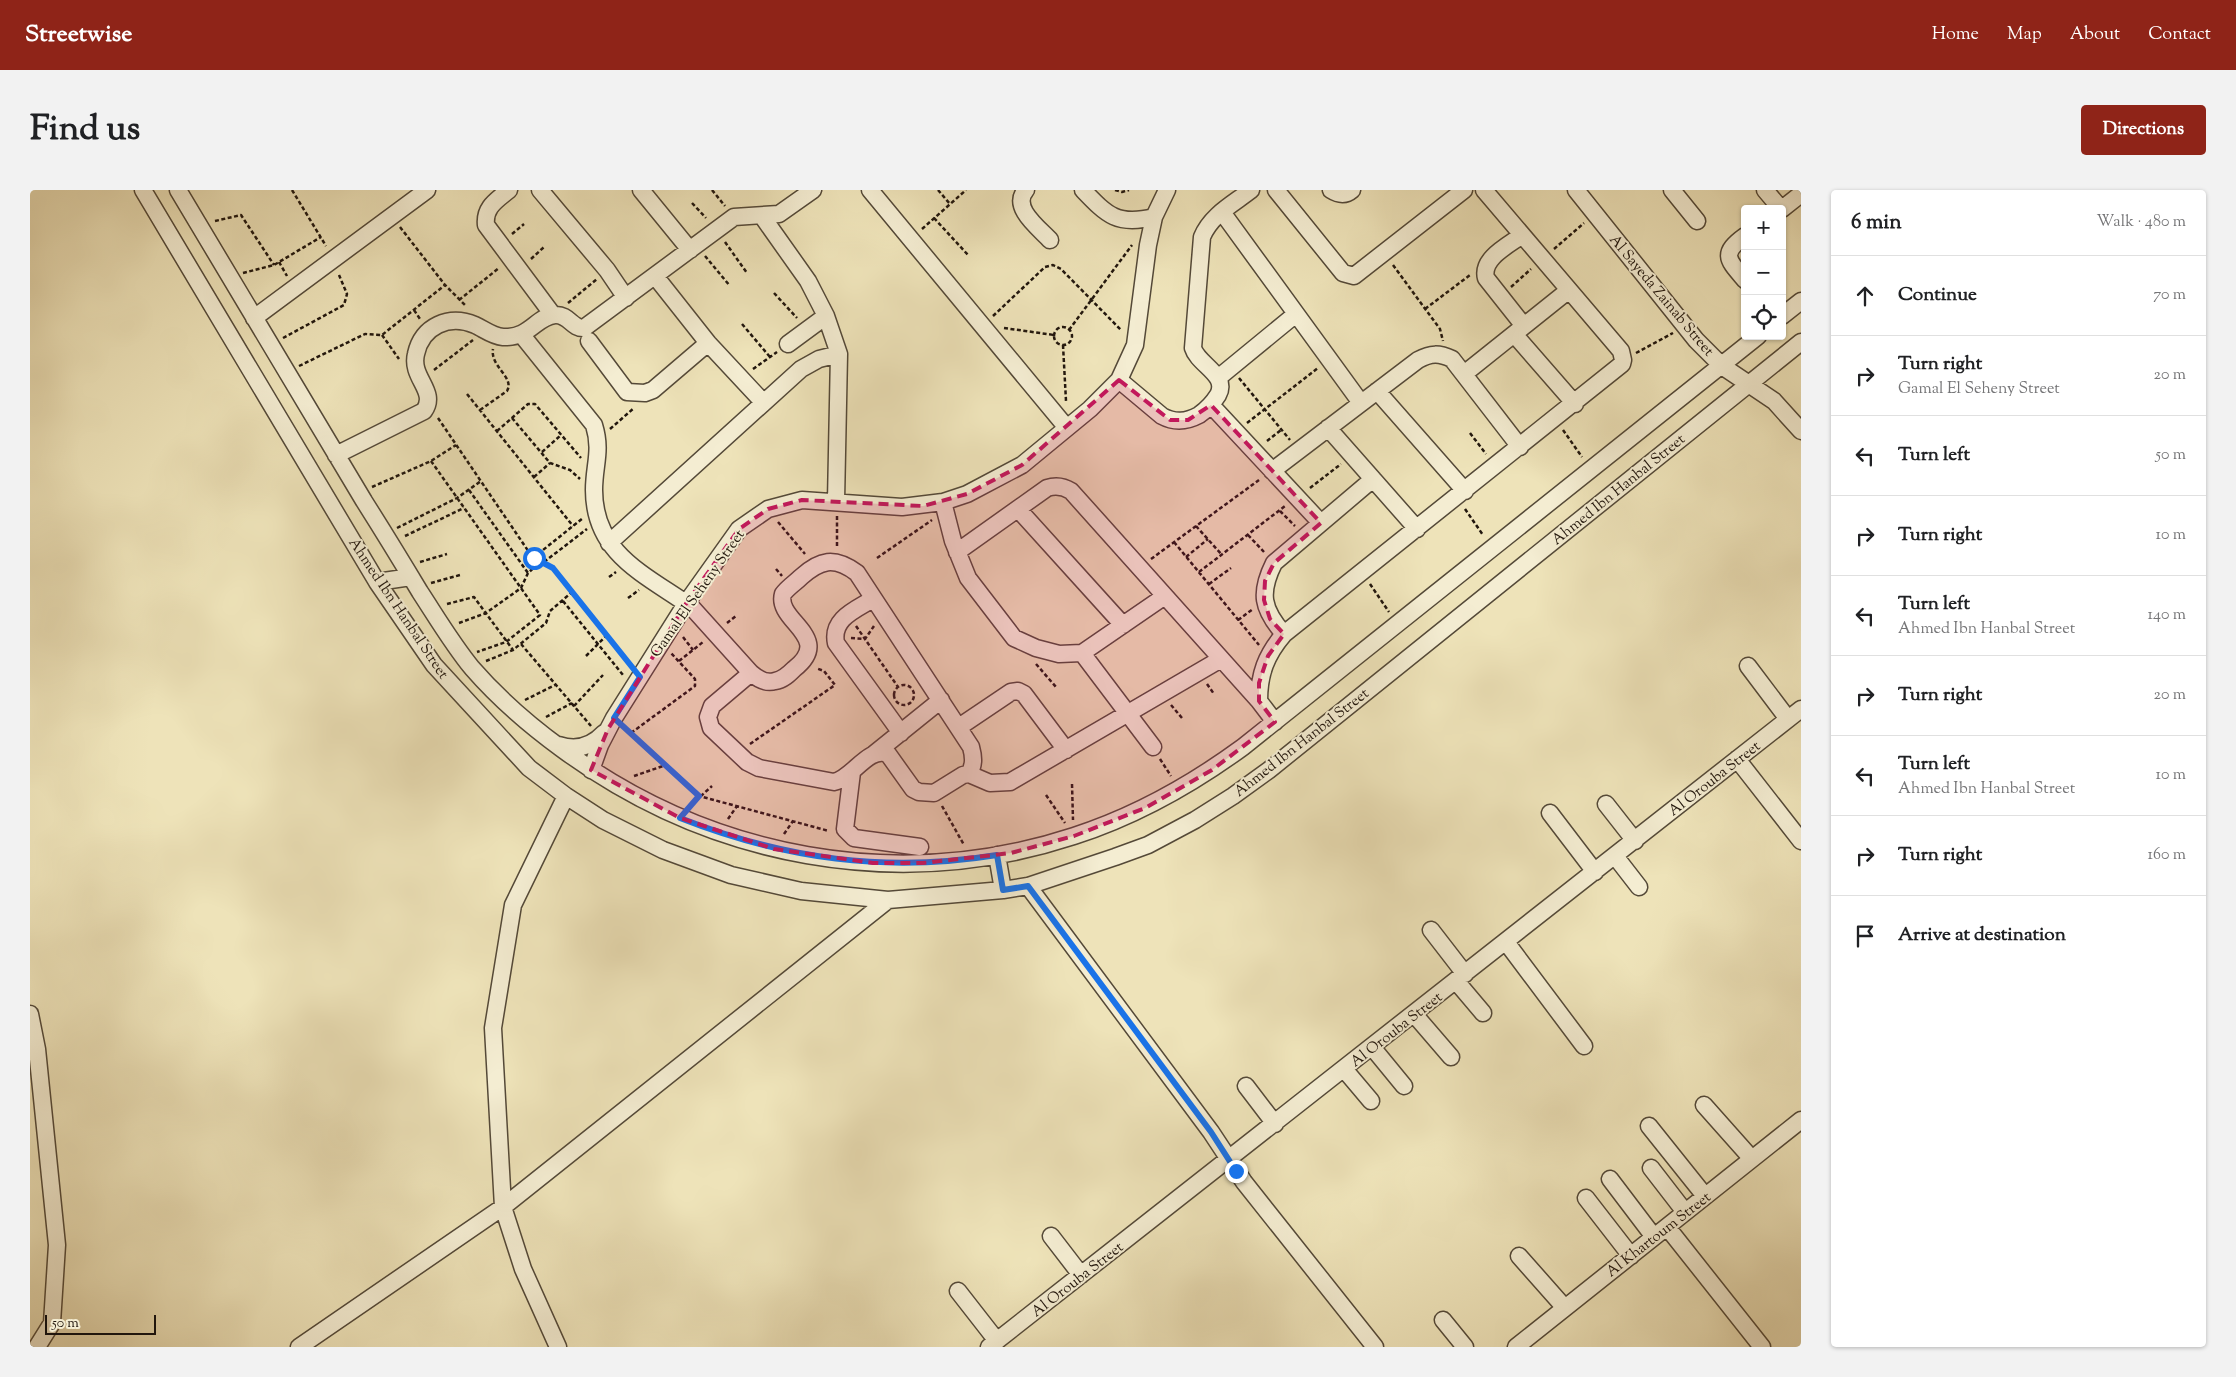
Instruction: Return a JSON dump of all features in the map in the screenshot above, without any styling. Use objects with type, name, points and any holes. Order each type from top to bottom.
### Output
[{"type":"street","name":"Ahmed Ibn Hanbal Street","points":[[143,190],[377,582],[434,665],[480,718],[529,768],[566,796],[603,820],[663,850],[731,875],[801,891],[888,900],[1028,886],[1148,845],[1233,796],[1269,770],[1801,342]]},
{"type":"street","name":"Ahmed Ibn Hanbal Street","points":[[178,190],[336,455],[443,628],[468,662],[510,708],[591,770],[680,818],[717,833],[765,846],[823,858],[873,863],[972,859],[997,855],[1074,836],[1136,812],[1179,790],[1212,770],[1275,722],[1753,340]]},
{"type":"street","points":[[254,318],[331,259],[427,190]]},
{"type":"street","points":[[509,190],[490,206],[485,218],[486,225],[554,315]]},
{"type":"street","points":[[540,190],[608,270],[626,298]]},
{"type":"street","points":[[641,190],[693,248]]},
{"type":"street","points":[[336,455],[424,411],[428,403],[428,393],[416,373],[415,359],[418,346],[428,331],[436,325],[450,321],[464,321],[502,337],[529,331],[546,318],[554,315],[568,318],[576,327],[584,328],[734,217],[779,214],[813,190]]},
{"type":"street","points":[[870,190],[1067,428]]},
{"type":"street","points":[[1026,190],[1023,193],[1022,205],[1027,216],[1050,240]]},
{"type":"street","points":[[1083,190],[1105,213],[1124,220],[1139,220],[1154,216]]},
{"type":"street","name":"Gamal El Seheny Street","points":[[591,770],[607,728],[687,603],[739,529],[768,509],[802,500],[902,507],[944,506],[1022,465],[1090,408],[1119,380],[1135,345],[1148,245],[1154,216],[1167,190]]},
{"type":"street","points":[[1224,373],[1198,359],[1193,348],[1202,237],[1206,226],[1251,190]]},
{"type":"street","points":[[1276,190],[1346,275],[1358,275],[1464,190]]},
{"type":"street","points":[[1331,190],[1348,194],[1352,190]]},
{"type":"street","points":[[1259,701],[1259,683],[1268,656],[1284,634],[1620,368],[1623,360],[1621,350],[1521,236],[1484,190]]},
{"type":"street","name":"Al Sayeda Zainab Street","points":[[1576,190],[1684,327],[1722,366],[1774,401],[1801,431]]},
{"type":"street","points":[[1672,190],[1697,221]]},
{"type":"street","points":[[1765,190],[1778,205]]},
{"type":"street","points":[[1786,206],[1801,194]]},
{"type":"street","points":[[1222,212],[1361,403]]},
{"type":"street","points":[[762,216],[808,281],[826,316],[839,354],[836,501]]},
{"type":"street","points":[[1521,236],[1487,263],[1484,268],[1486,278],[1519,330],[1574,404]]},
{"type":"street","points":[[1741,239],[1730,247],[1728,255],[1731,263],[1741,275]]},
{"type":"street","points":[[655,276],[708,343],[763,402]]},
{"type":"street","points":[[1464,374],[1569,290]]},
{"type":"street","points":[[1786,313],[1801,302]]},
{"type":"street","points":[[1119,380],[1162,416],[1170,420],[1188,420],[1200,414],[1210,405],[1219,393],[1224,373],[1296,314]]},
{"type":"street","points":[[788,344],[826,316]]},
{"type":"street","points":[[521,334],[594,425],[598,440],[594,491],[597,514],[609,543],[626,563],[687,603],[757,679],[773,682],[780,680],[802,663],[808,651],[806,638],[783,604],[782,597],[785,591],[814,565],[837,562],[848,566],[857,573],[972,747],[974,756],[973,766],[969,774]]},
{"type":"street","points":[[589,341],[628,392],[645,393],[654,390],[708,343]]},
{"type":"street","points":[[609,543],[801,369],[819,359],[839,354]]},
{"type":"street","points":[[1272,471],[1376,391],[1429,354],[1442,354],[1452,359],[1520,447]]},
{"type":"street","points":[[1376,391],[1461,494]]},
{"type":"street","points":[[1210,405],[1321,523]]},
{"type":"street","points":[[1328,428],[1417,529]]},
{"type":"street","points":[[1284,634],[1270,619],[1264,600],[1265,581],[1274,563],[1373,479]]},
{"type":"street","points":[[957,552],[1047,488],[1059,486],[1071,491],[1259,701],[1275,722]]},
{"type":"street","points":[[944,506],[957,552],[968,578],[1014,638],[1036,648],[1059,654],[1082,653],[1165,596]]},
{"type":"street","points":[[1018,509],[1123,625]]},
{"type":"street","points":[[377,582],[411,576]]},
{"type":"street","points":[[873,598],[848,614],[838,623],[834,636],[836,643],[900,733]]},
{"type":"street","points":[[1082,653],[1153,747]]},
{"type":"street","points":[[874,754],[881,752],[888,754],[912,789],[919,792],[934,793],[963,775],[969,774],[990,783],[1010,782],[1221,659]]},
{"type":"street","points":[[1748,666],[1788,720]]},
{"type":"street","points":[[751,673],[709,711],[708,723],[711,728],[747,762],[760,768],[828,782],[839,781],[852,772],[941,700]]},
{"type":"street","points":[[959,727],[1011,692],[1018,691],[1024,694],[1066,750]]},
{"type":"street","name":"Al Orouba Street","points":[[993,1344],[1801,709]]},
{"type":"street","points":[[554,742],[561,746],[576,748],[590,744],[607,728]]},
{"type":"street","points":[[1737,759],[1801,841]]},
{"type":"street","points":[[852,772],[845,829],[850,836],[920,847]]},
{"type":"street","points":[[558,1347],[523,1269],[503,1207],[493,1028],[514,905],[566,796]]},
{"type":"street","points":[[1606,804],[1634,841]]},
{"type":"street","points":[[1550,813],[1594,872]]},
{"type":"street","points":[[997,855],[1003,890]]},
{"type":"street","points":[[1614,856],[1639,887]]},
{"type":"street","points":[[1028,886],[1211,1132],[1229,1160],[1375,1347]]},
{"type":"street","points":[[299,1347],[503,1207],[888,900]]},
{"type":"street","points":[[1431,930],[1483,1013]]},
{"type":"street","points":[[1506,942],[1584,1046]]},
{"type":"street","points":[[30,1014],[37,1049],[58,1245],[52,1323],[37,1347]]},
{"type":"street","points":[[1414,1014],[1451,1057]]},
{"type":"street","points":[[1372,1047],[1404,1086]]},
{"type":"street","points":[[1344,1069],[1371,1101]]},
{"type":"street","points":[[1246,1086],[1275,1124]]},
{"type":"street","points":[[1704,1105],[1752,1159]]},
{"type":"street","name":"Al Khartoum Street","points":[[1516,1347],[1801,1120]]},
{"type":"street","points":[[1649,1126],[1706,1196]]},
{"type":"street","points":[[1651,1168],[1685,1212]]},
{"type":"street","points":[[1610,1179],[1660,1232],[1762,1347]]},
{"type":"street","points":[[1586,1198],[1631,1256]]},
{"type":"street","points":[[1051,1236],[1081,1275]]},
{"type":"street","points":[[1519,1256],[1565,1308]]},
{"type":"street","points":[[958,1291],[993,1344]]},
{"type":"street","points":[[1443,1320],[1465,1347]]},
{"type":"path","points":[[270,345],[344,305],[347,294],[346,287],[321,237],[292,190]]},
{"type":"path","points":[[712,190],[734,217]]},
{"type":"path","points":[[938,190],[950,204]]},
{"type":"path","points":[[911,238],[966,190]]},
{"type":"path","points":[[1115,190],[1122,192],[1129,190]]},
{"type":"path","points":[[692,203],[717,230],[747,272]]},
{"type":"path","points":[[199,225],[241,215],[274,265]]},
{"type":"path","points":[[392,217],[445,285],[466,306]]},
{"type":"path","points":[[934,218],[968,255]]},
{"type":"path","points":[[230,276],[274,265],[321,237]]},
{"type":"path","points":[[1064,345],[1072,338],[1070,330],[1137,239]]},
{"type":"path","points":[[693,248],[730,286]]},
{"type":"path","points":[[1385,254],[1440,329],[1442,354]]},
{"type":"path","points":[[459,300],[510,259]]},
{"type":"path","points":[[1425,309],[1487,263]]},
{"type":"path","points":[[982,325],[1045,267],[1053,265],[1061,269],[1135,345]]},
{"type":"path","points":[[554,315],[608,270]]},
{"type":"path","points":[[286,372],[365,334],[382,335],[445,285]]},
{"type":"path","points":[[774,293],[808,330]]},
{"type":"path","points":[[742,324],[770,357]]},
{"type":"path","points":[[982,325],[1054,335]]},
{"type":"path","points":[[1054,335],[1062,327],[1070,330]]},
{"type":"path","points":[[1623,360],[1684,327]]},
{"type":"path","points":[[421,380],[484,330]]},
{"type":"path","points":[[382,335],[403,365]]},
{"type":"path","points":[[1054,335],[1056,342],[1064,345]]},
{"type":"path","points":[[480,410],[507,391],[509,386],[509,382],[493,361],[492,356],[494,345],[502,337]]},
{"type":"path","points":[[741,377],[788,344]]},
{"type":"path","points":[[1064,345],[1067,428]]},
{"type":"path","points":[[1235,432],[1329,360]]},
{"type":"path","points":[[1224,373],[1264,409],[1298,451]]},
{"type":"path","points":[[598,440],[654,390]]},
{"type":"path","points":[[468,394],[573,526]]},
{"type":"path","points":[[428,403],[534,558],[543,561],[553,568],[607,635],[637,683]]},
{"type":"path","points":[[497,431],[528,404],[535,404],[595,475]]},
{"type":"path","points":[[512,418],[550,463],[570,470],[594,491]]},
{"type":"path","points":[[1555,419],[1591,470]]},
{"type":"path","points":[[1470,433],[1496,466]]},
{"type":"path","points":[[542,452],[562,435]]},
{"type":"path","points":[[360,493],[431,461],[456,445]]},
{"type":"path","points":[[1199,572],[1352,456]]},
{"type":"path","points":[[431,461],[540,615],[506,642],[468,662]]},
{"type":"path","points":[[534,477],[550,463]]},
{"type":"path","points":[[1139,568],[1272,471]]},
{"type":"path","points":[[387,539],[457,498],[481,481]]},
{"type":"path","points":[[469,490],[528,572]]},
{"type":"path","points":[[1461,494],[1493,548]]},
{"type":"path","points":[[836,501],[837,562]]},
{"type":"path","points":[[877,558],[944,506]]},
{"type":"path","points":[[387,539],[464,508]]},
{"type":"path","points":[[768,509],[814,565]]},
{"type":"path","points":[[1280,511],[1305,536]]},
{"type":"path","points":[[534,558],[573,526],[597,514]]},
{"type":"path","points":[[443,628],[486,613],[521,588],[528,572],[597,514]]},
{"type":"path","points":[[1196,526],[1222,555]]},
{"type":"path","points":[[1248,535],[1274,563]]},
{"type":"path","points":[[1186,557],[1208,539]]},
{"type":"path","points":[[1174,542],[1268,656]]},
{"type":"path","points":[[411,576],[448,554]]},
{"type":"path","points":[[1209,584],[1231,568]]},
{"type":"path","points":[[1362,572],[1398,625]]},
{"type":"path","points":[[411,576],[460,575]]},
{"type":"path","points":[[468,662],[513,650],[546,623],[550,611],[572,592]]},
{"type":"path","points":[[431,609],[474,597],[513,650]]},
{"type":"path","points":[[563,600],[598,644],[637,683]]},
{"type":"path","points":[[848,614],[898,686]]},
{"type":"path","points":[[865,639],[883,614]]},
{"type":"path","points":[[586,656],[607,635]]},
{"type":"path","points":[[834,636],[865,639]]},
{"type":"path","points":[[631,733],[696,684],[694,679],[662,642]]},
{"type":"path","points":[[521,644],[573,705],[607,728],[631,733],[699,796],[850,836]]},
{"type":"path","points":[[736,753],[835,684],[824,671],[802,663]]},
{"type":"path","points":[[531,725],[573,705],[603,675]]},
{"type":"path","points":[[510,708],[555,684]]},
{"type":"path","points":[[905,684],[913,688],[915,698],[912,702],[904,705],[896,701],[894,692],[898,686],[905,684]]},
{"type":"path","points":[[1153,747],[1179,790]]},
{"type":"path","points":[[612,783],[666,765]]},
{"type":"path","points":[[1072,784],[1074,836]]},
{"type":"path","points":[[680,818],[699,796],[712,786]]},
{"type":"path","points":[[934,793],[972,859]]},
{"type":"path","points":[[1046,795],[1074,836]]},
{"type":"highlighted area","points":[[1119,380],[1170,420],[1188,420],[1211,405],[1321,523],[1274,563],[1265,581],[1264,600],[1270,619],[1284,634],[1268,656],[1259,683],[1259,701],[1275,722],[1212,770],[1145,808],[1074,836],[1011,853],[923,863],[873,863],[774,849],[680,818],[591,770],[608,729],[687,602],[739,529],[768,509],[802,500],[923,506],[967,494],[1022,465]]},
{"type":"route","points":[[534,558],[553,568],[640,677],[614,718],[699,796],[680,818],[717,833],[774,849],[823,858],[873,863],[923,863],[997,855],[1003,890],[1028,886],[1211,1132],[1236,1171]]}]
